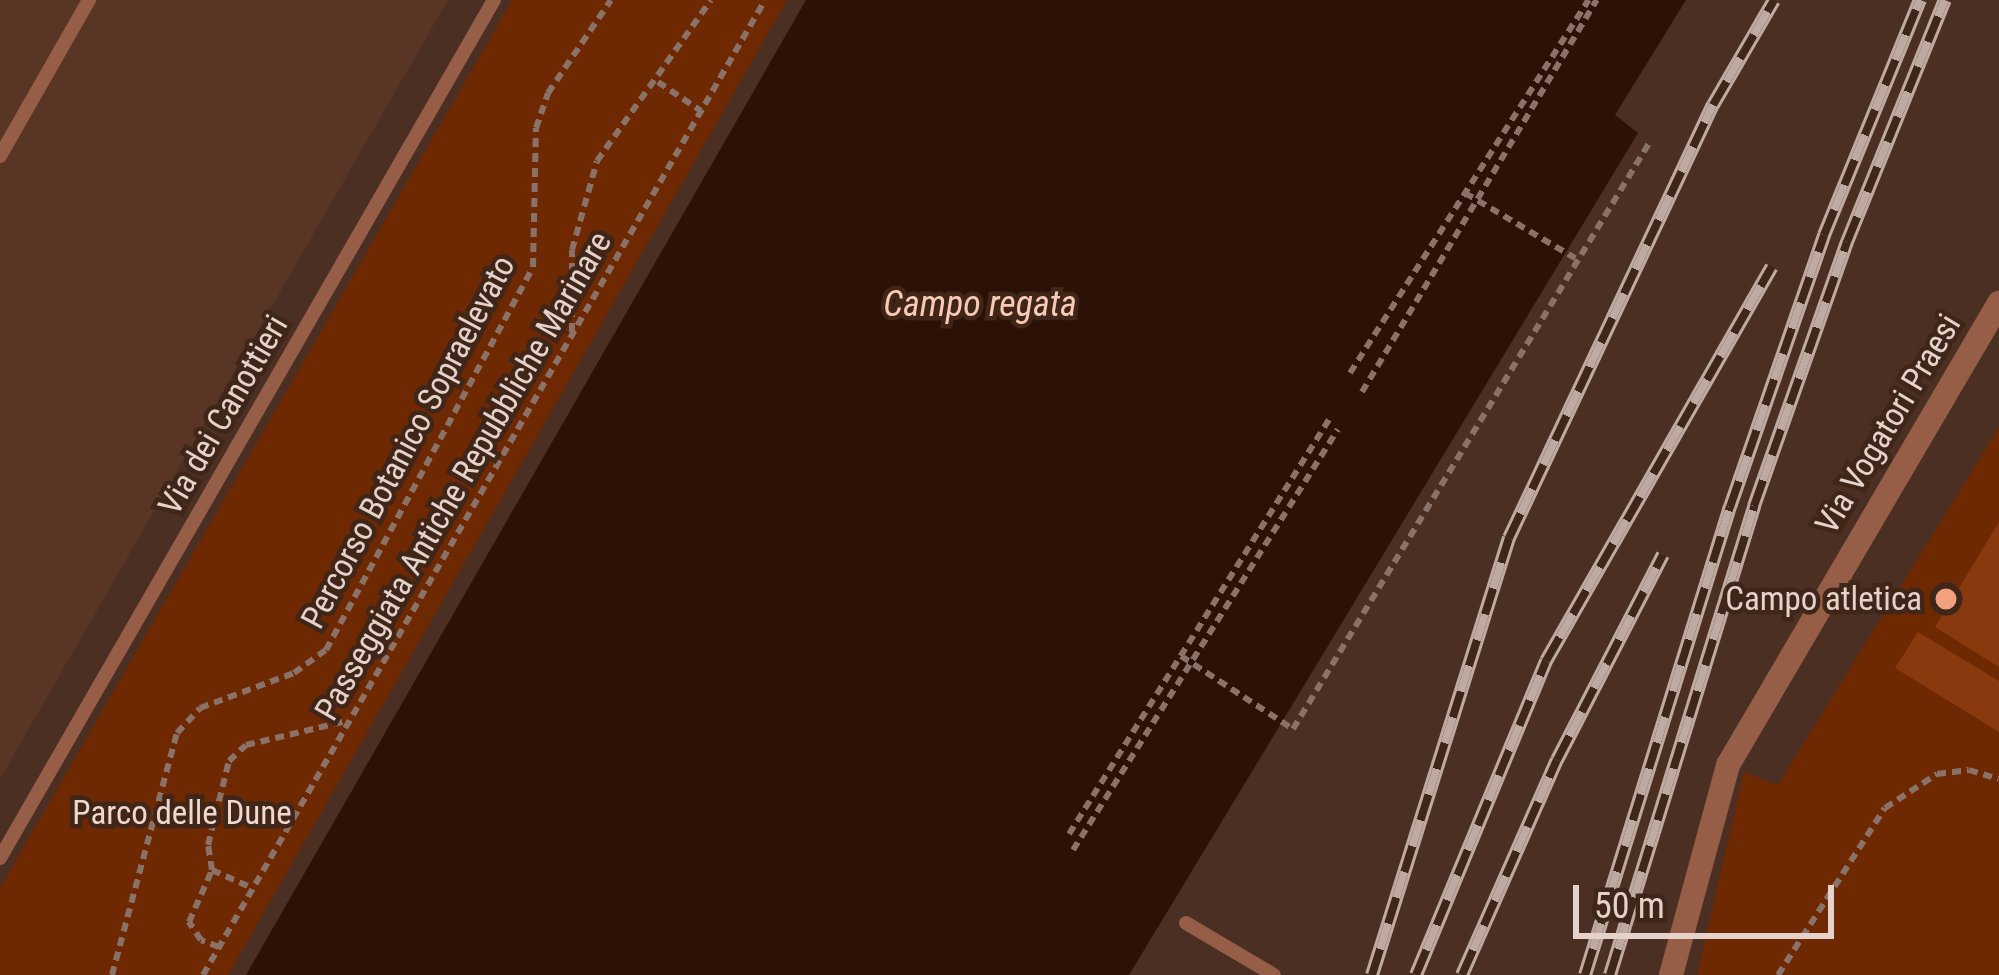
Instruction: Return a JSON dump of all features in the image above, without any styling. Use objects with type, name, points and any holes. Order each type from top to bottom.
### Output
[{"type":"street","name":"Via Vogatori Praesi","points":[[1671,975],[1728,765],[1999,303]]},
{"type":"lane","points":[[0,156],[89,0]]},
{"type":"lane","name":"Via dei Canottieri","points":[[0,857],[494,0]]},
{"type":"lane","points":[[1186,923],[1274,975]]},
{"type":"path","name":"Percorso Botanico Sopraelevato","points":[[112,975],[177,733],[200,708],[294,673],[326,650],[533,267],[536,128],[548,93],[611,0]]},
{"type":"path","points":[[572,336],[578,214],[597,161],[658,82],[712,0]]},
{"type":"path","name":"Passeggiata Antiche Repubbliche Marinare","points":[[203,975],[765,0]]},
{"type":"path","points":[[1350,373],[1593,0]]},
{"type":"path","points":[[1361,392],[1593,0]]},
{"type":"path","points":[[658,82],[701,111]]},
{"type":"path","points":[[1180,656],[1294,729],[1651,140]]},
{"type":"path","points":[[1465,193],[1575,258]]},
{"type":"path","points":[[1070,834],[1328,419]]},
{"type":"path","points":[[1073,850],[1338,429]]},
{"type":"path","points":[[220,947],[201,940],[189,922],[212,870],[208,845],[229,761],[246,745],[350,720]]},
{"type":"path","points":[[1778,975],[1885,808],[1937,774],[1969,770],[1999,779]]},
{"type":"path","points":[[212,870],[253,889]]},
{"type":"shaded area","points":[[0,0],[448,0],[0,779]]},
{"type":"green space","name":"Parco delle Dune","points":[[512,0],[787,0],[228,975],[0,975],[0,888]]},
{"type":"green space","name":"Campo atletica","points":[[1999,427],[1999,975],[1697,975],[1744,772],[1778,785]]},
{"type":"water","name":"Campo regata","points":[[806,0],[1686,0],[1615,115],[1638,133],[1129,975],[246,975]]},
{"type":"building","points":[[1999,522],[1999,667],[1935,627]]},
{"type":"building","points":[[1918,632],[1999,681],[1999,732],[1895,668]]},
{"type":"railway","points":[[1372,975],[1509,538],[1713,105],[1774,0]]},
{"type":"railway","points":[[1585,975],[1730,507],[1824,235],[1920,0]]},
{"type":"railway","points":[[1610,975],[1754,506],[1847,242],[1945,0]]},
{"type":"railway","points":[[1416,975],[1546,661],[1772,267]]},
{"type":"railway","points":[[1462,975],[1557,760],[1663,555]]},
{"type":"place","name":"Campo atletica","points":[[1946,599]]}]
